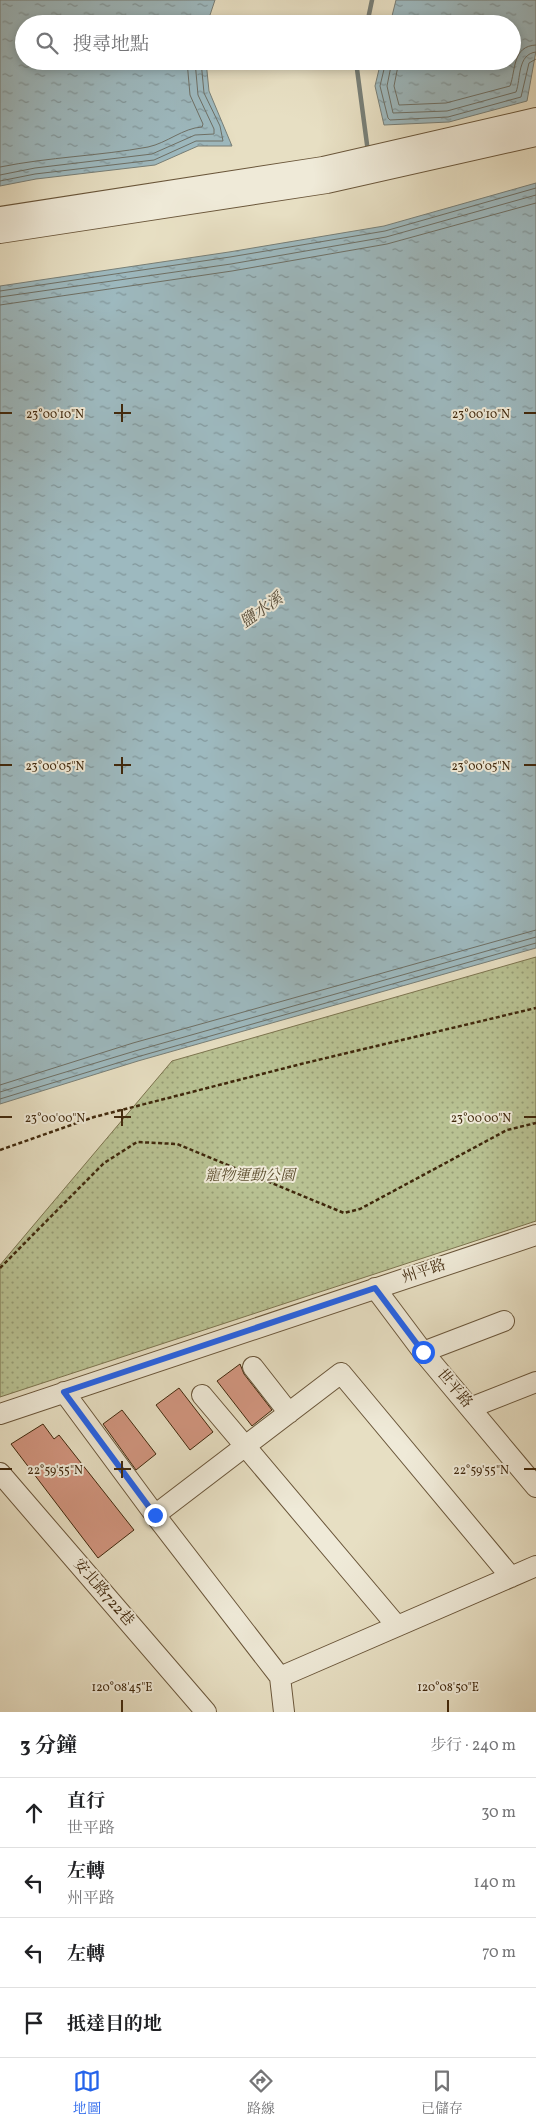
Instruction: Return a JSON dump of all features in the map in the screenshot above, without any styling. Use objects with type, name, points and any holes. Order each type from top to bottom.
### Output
[{"type":"street","points":[[0,217],[323,167],[536,118]]},
{"type":"street","points":[[0,233],[327,182],[536,136]]},
{"type":"street","name":"州平路","points":[[0,1414],[536,1235]]},
{"type":"street","name":"世平路","points":[[375,1288],[423,1352],[536,1487]]},
{"type":"street","points":[[423,1352],[504,1321]]},
{"type":"street","points":[[253,1366],[289,1413]]},
{"type":"street","points":[[155,1515],[341,1373],[511,1577]]},
{"type":"street","points":[[470,1408],[536,1382]]},
{"type":"street","points":[[64,1392],[155,1515],[280,1677],[284,1712]]},
{"type":"street","points":[[202,1395],[396,1626]]},
{"type":"street","name":"安北路722巷","points":[[0,1473],[206,1712]]},
{"type":"street","points":[[280,1677],[536,1566]]},
{"type":"path","points":[[0,1150],[103,1115],[301,1064],[536,1008]]},
{"type":"path","points":[[0,1268],[104,1163],[138,1142],[177,1144],[344,1213],[360,1209],[507,1130],[536,1123]]},
{"type":"green space","name":"寵物運動公園","points":[[536,957],[536,1221],[0,1397],[0,1265],[172,1061]]},
{"type":"water","points":[[0,0],[215,0],[210,15],[15,15],[15,70],[207,70],[209,91],[232,146],[198,146],[155,165],[36,179],[0,186]]},
{"type":"water","points":[[396,0],[536,0],[536,51],[527,101],[449,122],[384,125],[375,86],[379,70],[521,70],[521,15],[392,15]]},
{"type":"water","name":"鹽水溪","points":[[536,183],[536,948],[138,1061],[0,1104],[0,286],[229,252],[384,226]]},
{"type":"building","points":[[240,1364],[244,1374],[272,1410],[252,1426],[217,1381]]},
{"type":"building","points":[[179,1388],[213,1432],[190,1450],[156,1405]]},
{"type":"building","points":[[122,1410],[156,1454],[136,1470],[103,1424]]},
{"type":"building","points":[[43,1424],[54,1439],[59,1435],[134,1530],[98,1558],[11,1444]]},
{"type":"waterway","points":[[369,15],[372,0]]},
{"type":"waterway","points":[[357,70],[368,152]]},
{"type":"route","points":[[155,1515],[64,1392],[375,1288],[423,1352]]}]
